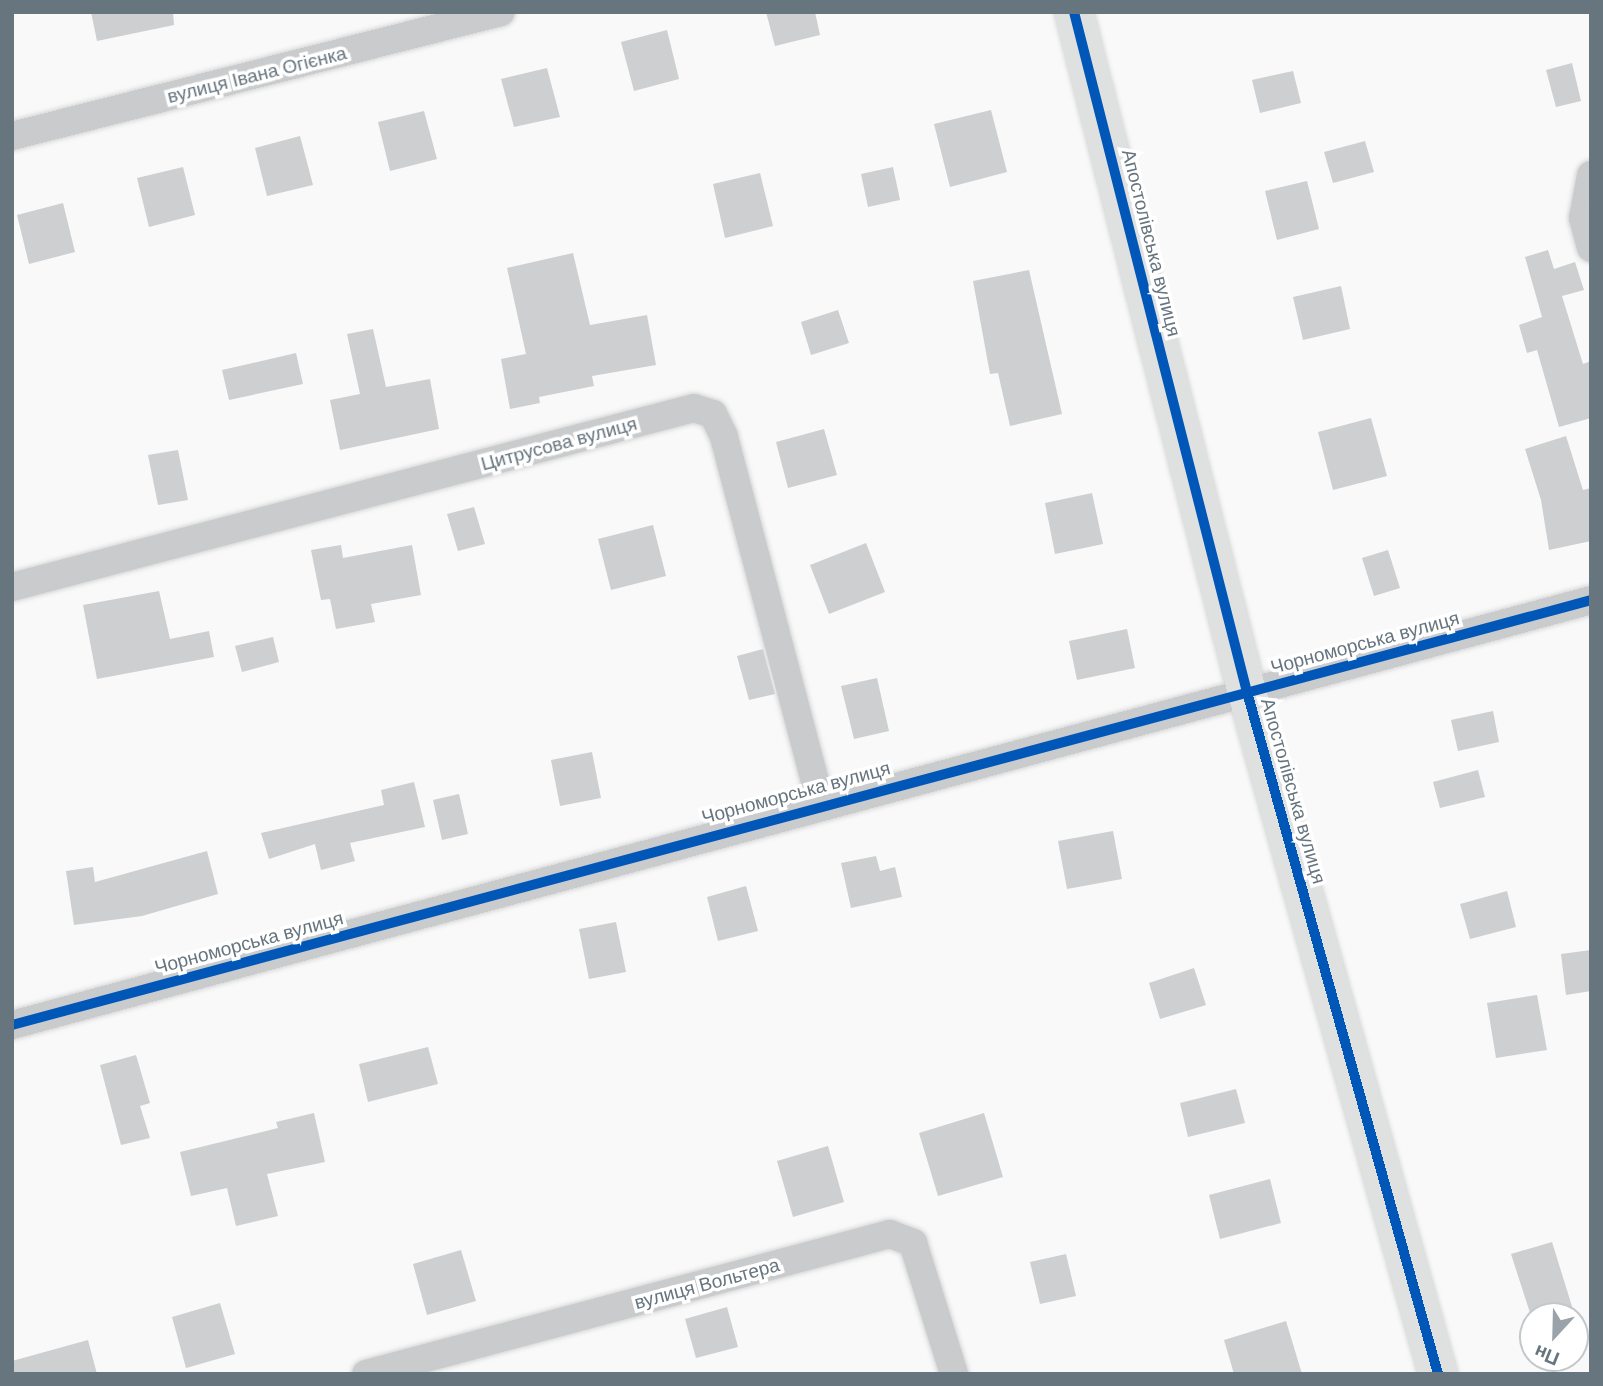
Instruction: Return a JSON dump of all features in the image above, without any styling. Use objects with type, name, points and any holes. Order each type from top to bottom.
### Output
[{"type":"street","name":"вулиця Івана Огієнка","points":[[12,136],[501,12]]},
{"type":"street","name":"Апостолівська вулиця","points":[[1074,12],[1247,692],[1438,1374]]},
{"type":"street","points":[[1591,175],[1583,218],[1591,248]]},
{"type":"street","name":"Цитрусова вулиця","points":[[12,587],[694,408],[712,414],[724,437],[821,804]]},
{"type":"street","name":"Чорноморська вулиця","points":[[12,1026],[821,804],[1591,600]]},
{"type":"street","name":"вулиця Вольтера","points":[[366,1374],[890,1234],[913,1243],[954,1374]]},
{"type":"building","points":[[91,12],[173,12],[174,25],[97,41]]},
{"type":"building","points":[[766,12],[815,12],[820,35],[775,46]]},
{"type":"building","points":[[667,30],[679,79],[634,91],[621,42]]},
{"type":"building","points":[[1572,63],[1581,101],[1556,107],[1546,70]]},
{"type":"building","points":[[547,68],[560,117],[514,127],[501,79]]},
{"type":"building","points":[[1293,71],[1301,103],[1260,113],[1252,80]]},
{"type":"building","points":[[991,110],[1007,172],[950,187],[934,124]]},
{"type":"building","points":[[424,111],[437,159],[390,171],[378,122]]},
{"type":"building","points":[[300,136],[313,185],[267,196],[255,148]]},
{"type":"building","points":[[1365,141],[1374,172],[1333,183],[1324,152]]},
{"type":"building","points":[[183,167],[195,215],[149,227],[137,178]]},
{"type":"building","points":[[893,167],[900,200],[868,207],[861,174]]},
{"type":"building","points":[[760,173],[773,226],[725,238],[713,184]]},
{"type":"building","points":[[1307,181],[1319,229],[1277,240],[1265,191]]},
{"type":"building","points":[[63,203],[75,252],[29,264],[17,215]]},
{"type":"building","points":[[1548,250],[1554,269],[1575,262],[1584,290],[1562,296],[1583,364],[1591,361],[1591,418],[1559,427],[1537,350],[1527,353],[1519,325],[1542,317],[1525,257]]},
{"type":"building","points":[[573,253],[590,325],[647,315],[656,365],[592,376],[594,386],[539,397],[540,403],[510,409],[501,359],[526,354],[507,268]]},
{"type":"building","points":[[1029,270],[1062,414],[1010,426],[998,373],[990,374],[973,281]]},
{"type":"building","points":[[1341,286],[1350,329],[1303,340],[1293,297]]},
{"type":"building","points":[[838,310],[849,343],[811,355],[801,322]]},
{"type":"building","points":[[373,329],[386,387],[430,379],[439,429],[340,450],[330,400],[360,394],[347,334]]},
{"type":"building","points":[[296,353],[303,384],[229,400],[222,370]]},
{"type":"building","points":[[1371,418],[1387,476],[1333,490],[1318,432]]},
{"type":"building","points":[[824,429],[837,475],[788,488],[776,442]]},
{"type":"building","points":[[1566,436],[1583,490],[1591,488],[1591,541],[1549,550],[1541,500],[1525,449]]},
{"type":"building","points":[[178,450],[188,500],[158,505],[148,455]]},
{"type":"building","points":[[1092,493],[1103,544],[1055,554],[1045,503]]},
{"type":"building","points":[[474,507],[485,544],[458,551],[447,514]]},
{"type":"building","points":[[653,525],[666,576],[611,590],[598,539]]},
{"type":"building","points":[[866,543],[885,592],[829,614],[810,565]]},
{"type":"building","points":[[341,545],[343,558],[412,545],[421,595],[371,604],[375,622],[336,629],[330,599],[321,600],[311,550]]},
{"type":"building","points":[[1388,550],[1400,588],[1374,596],[1362,558]]},
{"type":"building","points":[[159,591],[170,639],[209,631],[214,657],[97,679],[83,605]]},
{"type":"building","points":[[1127,629],[1135,668],[1077,680],[1069,641]]},
{"type":"building","points":[[273,637],[279,662],[242,672],[235,646]]},
{"type":"building","points":[[763,649],[775,694],[749,700],[737,656]]},
{"type":"building","points":[[877,678],[889,731],[854,739],[841,686]]},
{"type":"building","points":[[1493,711],[1499,742],[1458,751],[1451,720]]},
{"type":"building","points":[[592,752],[601,798],[560,806],[551,760]]},
{"type":"building","points":[[1478,770],[1485,797],[1440,808],[1433,782]]},
{"type":"building","points":[[414,782],[425,827],[350,843],[355,861],[321,870],[315,844],[269,859],[261,833],[384,805],[381,790]]},
{"type":"building","points":[[459,794],[468,834],[442,840],[433,800]]},
{"type":"building","points":[[1113,831],[1122,879],[1067,889],[1058,841]]},
{"type":"building","points":[[207,851],[218,894],[142,916],[74,925],[66,871],[93,867],[95,882]]},
{"type":"building","points":[[876,856],[880,871],[895,867],[902,897],[851,908],[841,863]]},
{"type":"building","points":[[746,886],[758,931],[718,941],[707,897]]},
{"type":"building","points":[[1507,891],[1516,927],[1470,939],[1460,904]]},
{"type":"building","points":[[616,922],[626,972],[589,979],[579,929]]},
{"type":"building","points":[[1591,950],[1591,991],[1566,995],[1561,954]]},
{"type":"building","points":[[1194,968],[1206,1005],[1160,1019],[1149,983]]},
{"type":"building","points":[[1537,995],[1547,1050],[1496,1058],[1487,1003]]},
{"type":"building","points":[[428,1047],[438,1084],[368,1102],[359,1064]]},
{"type":"building","points":[[136,1055],[150,1103],[140,1106],[150,1138],[121,1145],[100,1065]]},
{"type":"building","points":[[1236,1089],[1245,1123],[1188,1137],[1180,1103]]},
{"type":"building","points":[[314,1113],[325,1162],[267,1174],[278,1216],[236,1226],[227,1188],[191,1196],[180,1152],[278,1128],[276,1122]]},
{"type":"building","points":[[984,1113],[1003,1177],[938,1196],[919,1133]]},
{"type":"building","points":[[828,1146],[844,1202],[793,1217],[777,1161]]},
{"type":"building","points":[[1270,1179],[1281,1223],[1220,1239],[1209,1195]]},
{"type":"building","points":[[1552,1242],[1571,1302],[1526,1302],[1511,1254]]},
{"type":"building","points":[[461,1250],[476,1301],[427,1315],[413,1264]]},
{"type":"building","points":[[1066,1254],[1076,1296],[1040,1304],[1030,1262]]},
{"type":"building","points":[[220,1303],[235,1354],[186,1368],[172,1317]]},
{"type":"building","points":[[727,1307],[738,1347],[696,1358],[685,1319]]},
{"type":"building","points":[[1286,1321],[1302,1374],[1234,1374],[1224,1340]]},
{"type":"building","points":[[88,1340],[97,1374],[12,1374],[12,1361]]},
{"type":"cycle path","points":[[1074,12],[1247,692],[1438,1374]]},
{"type":"cycle path","points":[[12,1025],[1591,600]]}]
